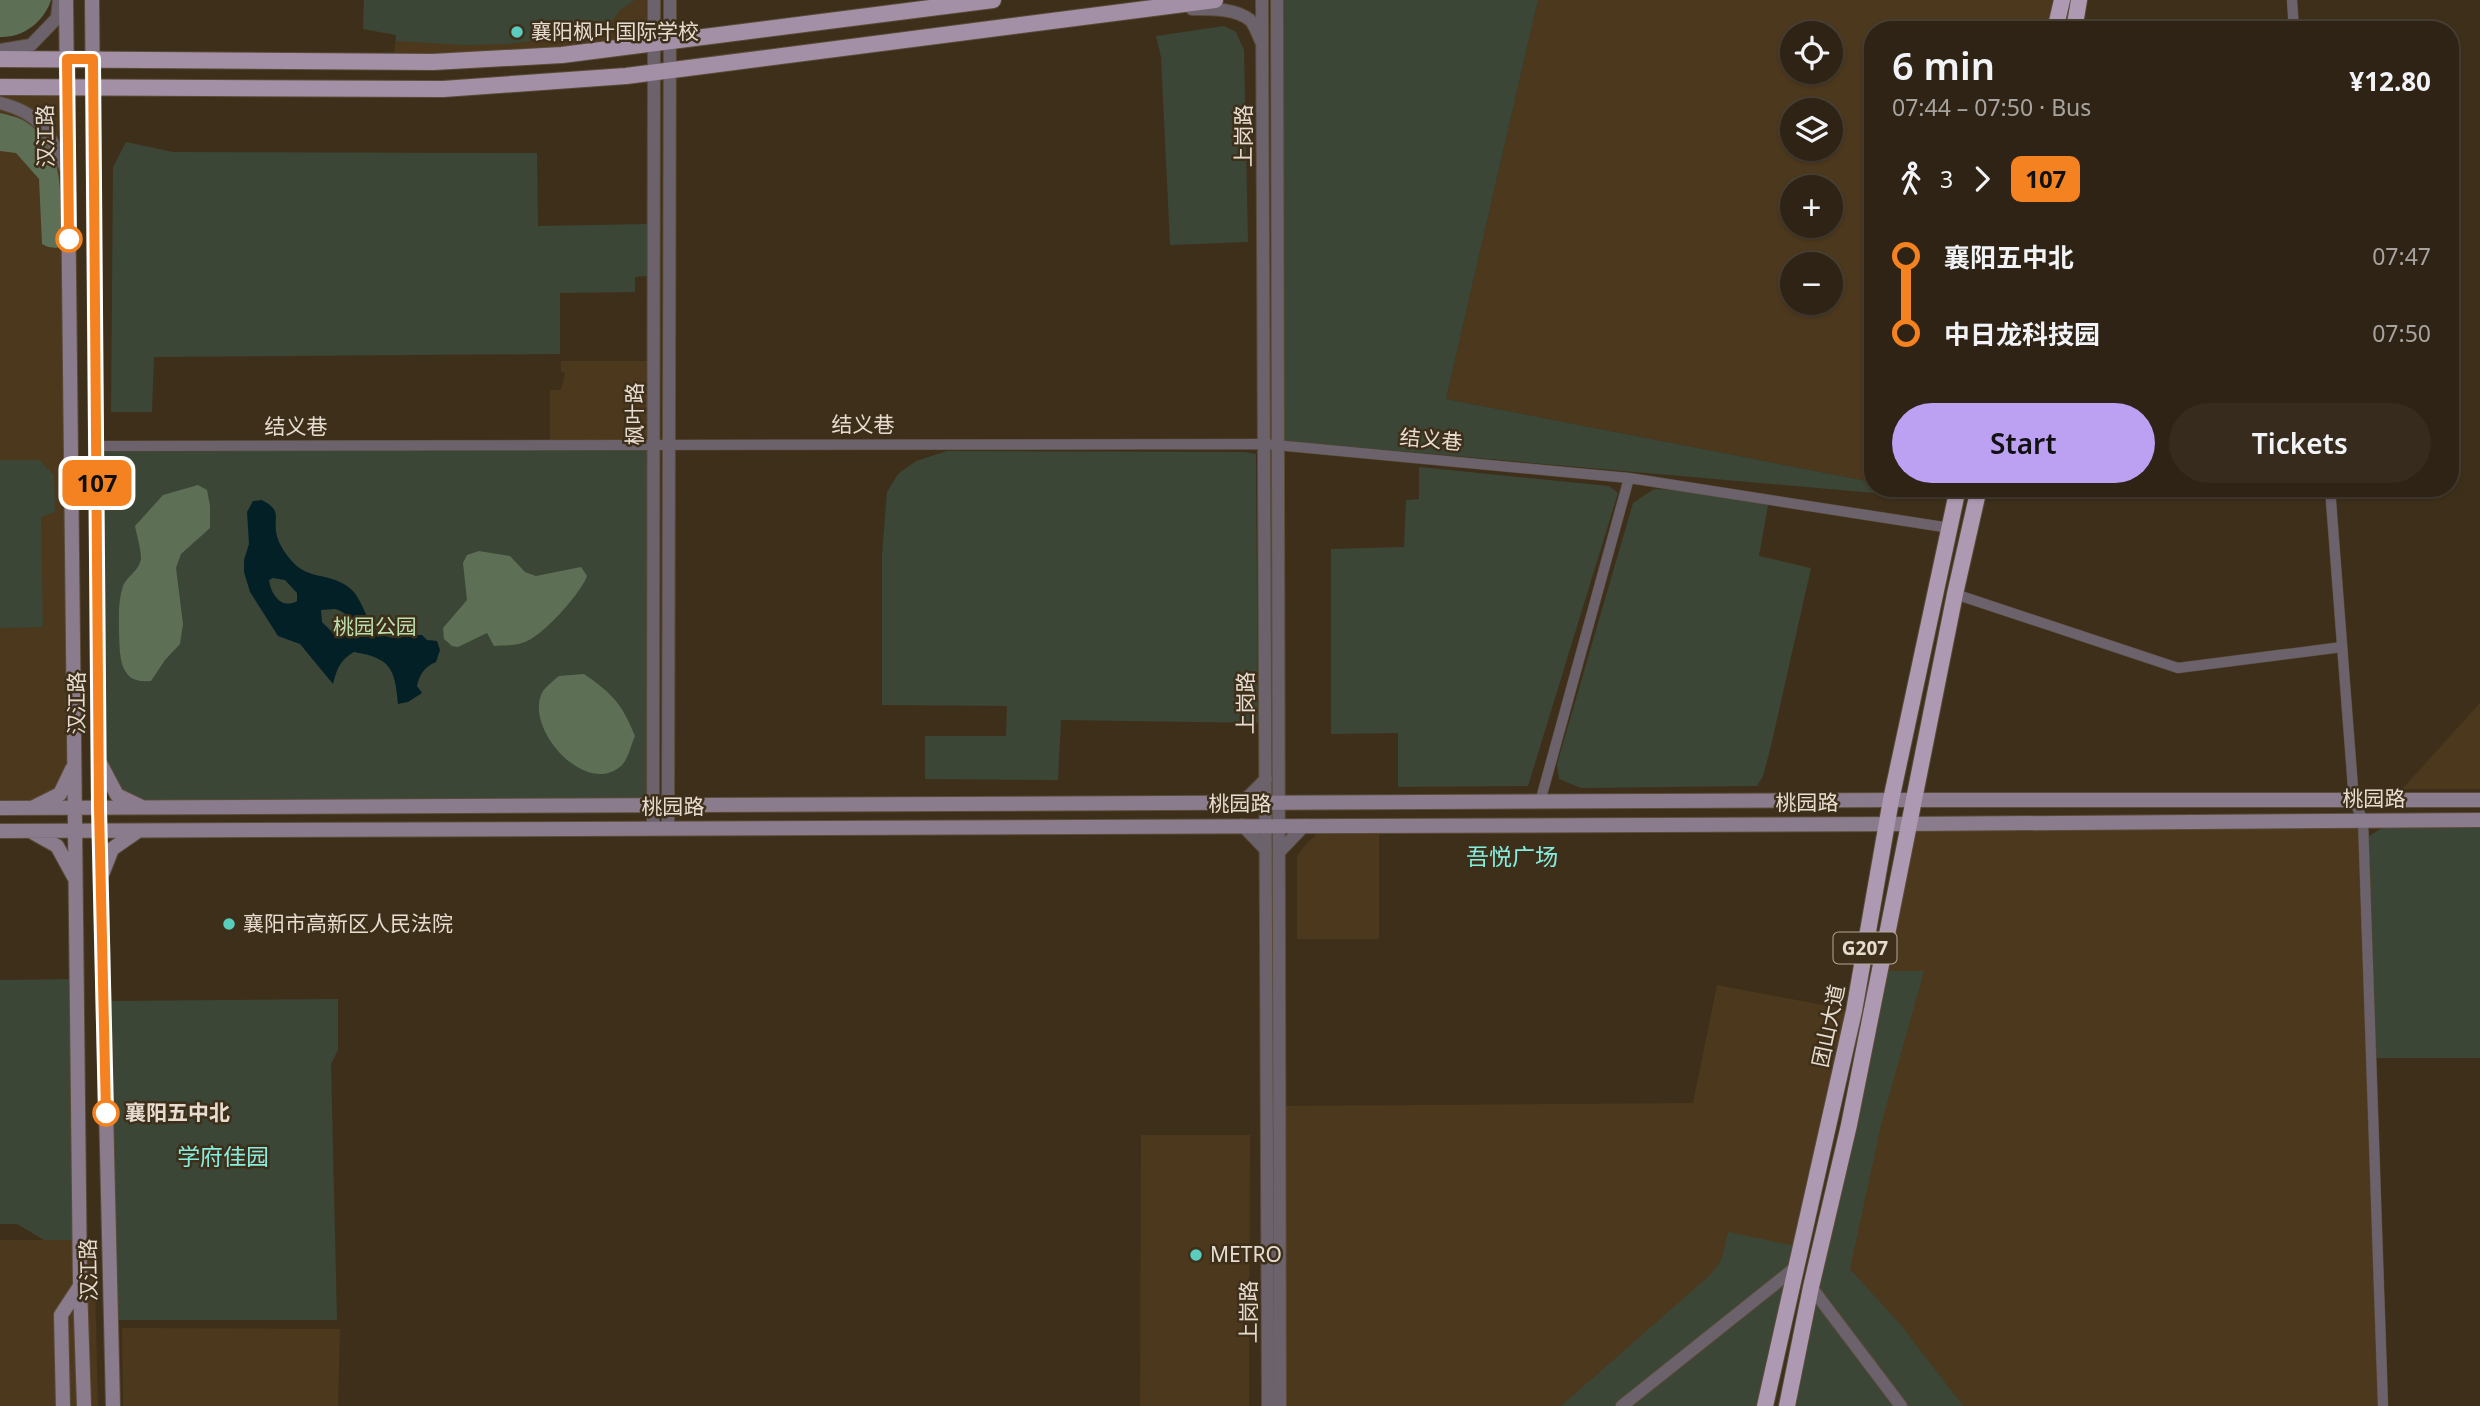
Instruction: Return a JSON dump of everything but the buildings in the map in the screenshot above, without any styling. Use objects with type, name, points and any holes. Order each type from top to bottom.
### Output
[{"type":"highway","points":[[2057,21],[2062,0]]},
{"type":"highway","points":[[2076,21],[2080,0]]},
{"type":"highway","name":"团山大道","points":[[1763,1406],[1854,1011],[1891,800],[1956,497]]},
{"type":"highway","name":"团山大道","points":[[1789,1406],[1811,1287],[1852,1112],[1913,800],[1977,497]]},
{"type":"main road","name":"汉江路","points":[[66,0],[80,1286],[85,1406]]},
{"type":"main road","name":"汉江路","points":[[92,0],[99,831],[113,1406]]},
{"type":"main road","points":[[0,59],[433,62],[562,55],[993,0]]},
{"type":"main road","points":[[0,87],[443,89],[662,71],[1215,0]]},
{"type":"main road","points":[[98,761],[117,795],[145,808]]},
{"type":"main road","points":[[30,808],[61,793],[74,765]]},
{"type":"main road","name":"桃园路","points":[[0,808],[2480,800]]},
{"type":"main road","name":"桃园路","points":[[0,831],[2480,820]]},
{"type":"main road","points":[[31,831],[57,846],[75,880]]},
{"type":"main road","points":[[100,880],[112,849],[139,831]]},
{"type":"main road","points":[[63,1406],[61,1315],[80,1286]]},
{"type":"street","points":[[0,48],[31,45],[57,18],[60,0]]},
{"type":"street","name":"枫叶路","points":[[653,828],[661,806],[669,445],[662,41],[654,0]]},
{"type":"street","name":"枫叶路","points":[[662,41],[670,0]]},
{"type":"street","name":"上岗路","points":[[1262,0],[1264,444],[1272,779]]},
{"type":"street","name":"上岗路","points":[[1268,1406],[1272,779],[1278,445],[1277,0]]},
{"type":"street","points":[[2292,0],[2293,21]]},
{"type":"street","points":[[1139,10],[1212,9],[1235,13],[1251,21],[1262,44]]},
{"type":"street","name":"枫叶路","points":[[662,71],[654,445],[661,806],[668,828]]},
{"type":"street","points":[[0,103],[34,116],[50,138],[68,173]]},
{"type":"street","name":"结义巷","points":[[96,446],[1264,444],[1629,478],[1950,528]]},
{"type":"street","points":[[1540,802],[1629,478]]},
{"type":"street","points":[[2331,497],[2354,801],[2363,820],[2383,1406]]},
{"type":"street","points":[[1955,594],[2178,668],[2342,647]]},
{"type":"street","points":[[1242,803],[1272,779],[1302,803]]},
{"type":"street","points":[[1242,825],[1272,851],[1305,825]]},
{"type":"street","name":"上岗路","points":[[1272,851],[1280,1406]]},
{"type":"street","points":[[1622,1406],[1796,1268]]},
{"type":"street","points":[[1811,1287],[1901,1406]]},
{"type":"shaded area","name":"襄阳枫叶国际学校","points":[[364,0],[654,0],[654,42],[393,62],[396,35],[363,29]]},
{"type":"shaded area","points":[[1538,0],[2062,0],[2058,21],[1864,21],[1864,480],[1446,399]]},
{"type":"shaded area","points":[[67,86],[74,765],[61,803],[0,803],[0,87]]},
{"type":"shaded area","points":[[561,361],[654,361],[654,445],[550,445],[550,390],[561,390],[565,373],[561,372]]},
{"type":"shaded area","points":[[2480,703],[2480,789],[2402,789]]},
{"type":"shaded area","points":[[2363,820],[2383,1406],[1901,1406],[1811,1287],[1908,824]]},
{"type":"shaded area","points":[[1317,834],[1379,834],[1379,939],[1297,939],[1297,856]]},
{"type":"shaded area","points":[[1717,985],[1854,1011],[1795,1268],[1622,1406],[1280,1406],[1279,1106],[1693,1103]]},
{"type":"shaded area","name":"METRO","points":[[1141,1135],[1250,1135],[1249,1406],[1140,1406]]},
{"type":"shaded area","points":[[0,1240],[94,1240],[98,1406],[0,1406]]},
{"type":"shaded area","points":[[122,1328],[340,1329],[338,1406],[123,1406]]},
{"type":"green space","points":[[0,0],[51,0],[48,8],[32,27],[17,35],[0,37]]},
{"type":"green space","name":"襄阳枫叶国际学校","points":[[364,0],[635,0],[620,10],[604,31],[508,44],[464,45],[396,41],[396,35],[363,29]]},
{"type":"green space","points":[[1271,0],[1538,0],[1446,399],[1864,480],[1864,492],[1272,440]]},
{"type":"green space","points":[[1224,26],[1236,32],[1244,50],[1248,242],[1170,245],[1161,57],[1156,36]]},
{"type":"green space","points":[[0,113],[23,120],[39,133],[55,160],[61,208],[61,241],[57,248],[42,244],[39,179],[16,153],[0,151]]},
{"type":"green space","points":[[126,142],[173,152],[537,153],[538,226],[648,224],[647,276],[635,277],[635,292],[560,293],[560,354],[154,357],[152,412],[111,412],[113,167]]},
{"type":"green space","name":"桃园公园","points":[[654,445],[653,806],[145,808],[117,795],[98,761],[96,446]]},
{"type":"green space","points":[[947,451],[1256,454],[1258,723],[1061,720],[1058,780],[925,779],[925,736],[1006,736],[1007,706],[882,705],[882,554],[887,492],[898,474],[916,461]]},
{"type":"green space","points":[[0,460],[39,460],[54,475],[55,512],[41,517],[43,627],[0,628]]},
{"type":"green space","points":[[1419,467],[1609,486],[1618,493],[1528,786],[1398,787],[1398,733],[1331,734],[1331,549],[1404,547],[1406,500],[1419,499]]},
{"type":"green space","points":[[198,485],[207,490],[210,528],[181,554],[176,568],[183,624],[180,644],[151,681],[140,681],[132,678],[123,666],[119,631],[123,586],[141,559],[135,526],[163,495]]},
{"type":"green space","points":[[1654,489],[1770,494],[1759,556],[1811,568],[1771,746],[1763,776],[1757,786],[1581,788],[1559,779],[1557,764],[1633,503]]},
{"type":"green space","points":[[1920,497],[1946,497],[1965,501]]},
{"type":"green space","points":[[479,551],[510,556],[525,572],[536,576],[581,567],[587,576],[559,614],[530,640],[516,645],[494,646],[487,633],[458,647],[452,646],[444,639],[443,628],[467,600],[463,563],[467,555]]},
{"type":"green space","points":[[584,674],[616,700],[635,736],[621,766],[606,773],[591,773],[575,766],[549,739],[541,722],[539,706],[543,691],[559,676]]},
{"type":"green space","points":[[2389,824],[2480,825],[2480,1058],[2371,1058],[2364,839]]},
{"type":"green space","points":[[1881,971],[1924,971],[1881,1125],[1850,1269],[1901,1325],[1963,1406],[1789,1406]]},
{"type":"green space","points":[[76,979],[79,1240],[44,1240],[17,1224],[0,1224],[0,980]]},
{"type":"green space","points":[[338,999],[338,1050],[331,1064],[337,1320],[111,1320],[103,1001]]},
{"type":"green space","points":[[1728,1232],[1800,1247],[1761,1406],[1561,1406],[1710,1275],[1721,1261]]},
{"type":"water","points":[[262,500],[273,508],[279,542],[296,566],[347,586],[381,634],[396,638],[422,635],[427,640],[437,641],[440,650],[436,662],[426,668],[418,682],[417,686],[422,693],[408,702],[398,704],[395,682],[389,667],[376,658],[354,652],[340,665],[333,684],[300,644],[278,636],[250,592],[244,572],[244,560],[249,544],[247,512],[253,501]],"holes":[[[269,580],[285,580],[297,593],[297,601],[286,603],[278,599],[270,585]],[[335,609],[349,618],[352,625],[351,634],[334,634],[322,622],[321,610]]]},
{"type":"bus line","name":"107","points":[[69,239],[67,59],[93,59],[99,808],[106,1113]]},
{"type":"place","name":"襄阳枫叶国际学校","points":[[517,32]]},
{"type":"place","name":"襄阳市高新区人民法院","points":[[229,924]]},
{"type":"place","name":"襄阳五中北","points":[[106,1113]]},
{"type":"place","name":"METRO","points":[[1196,1255]]},
{"type":"district","name":"吾悦广场","points":[[1512,857]]},
{"type":"district","name":"学府佳园","points":[[223,1157]]}]
